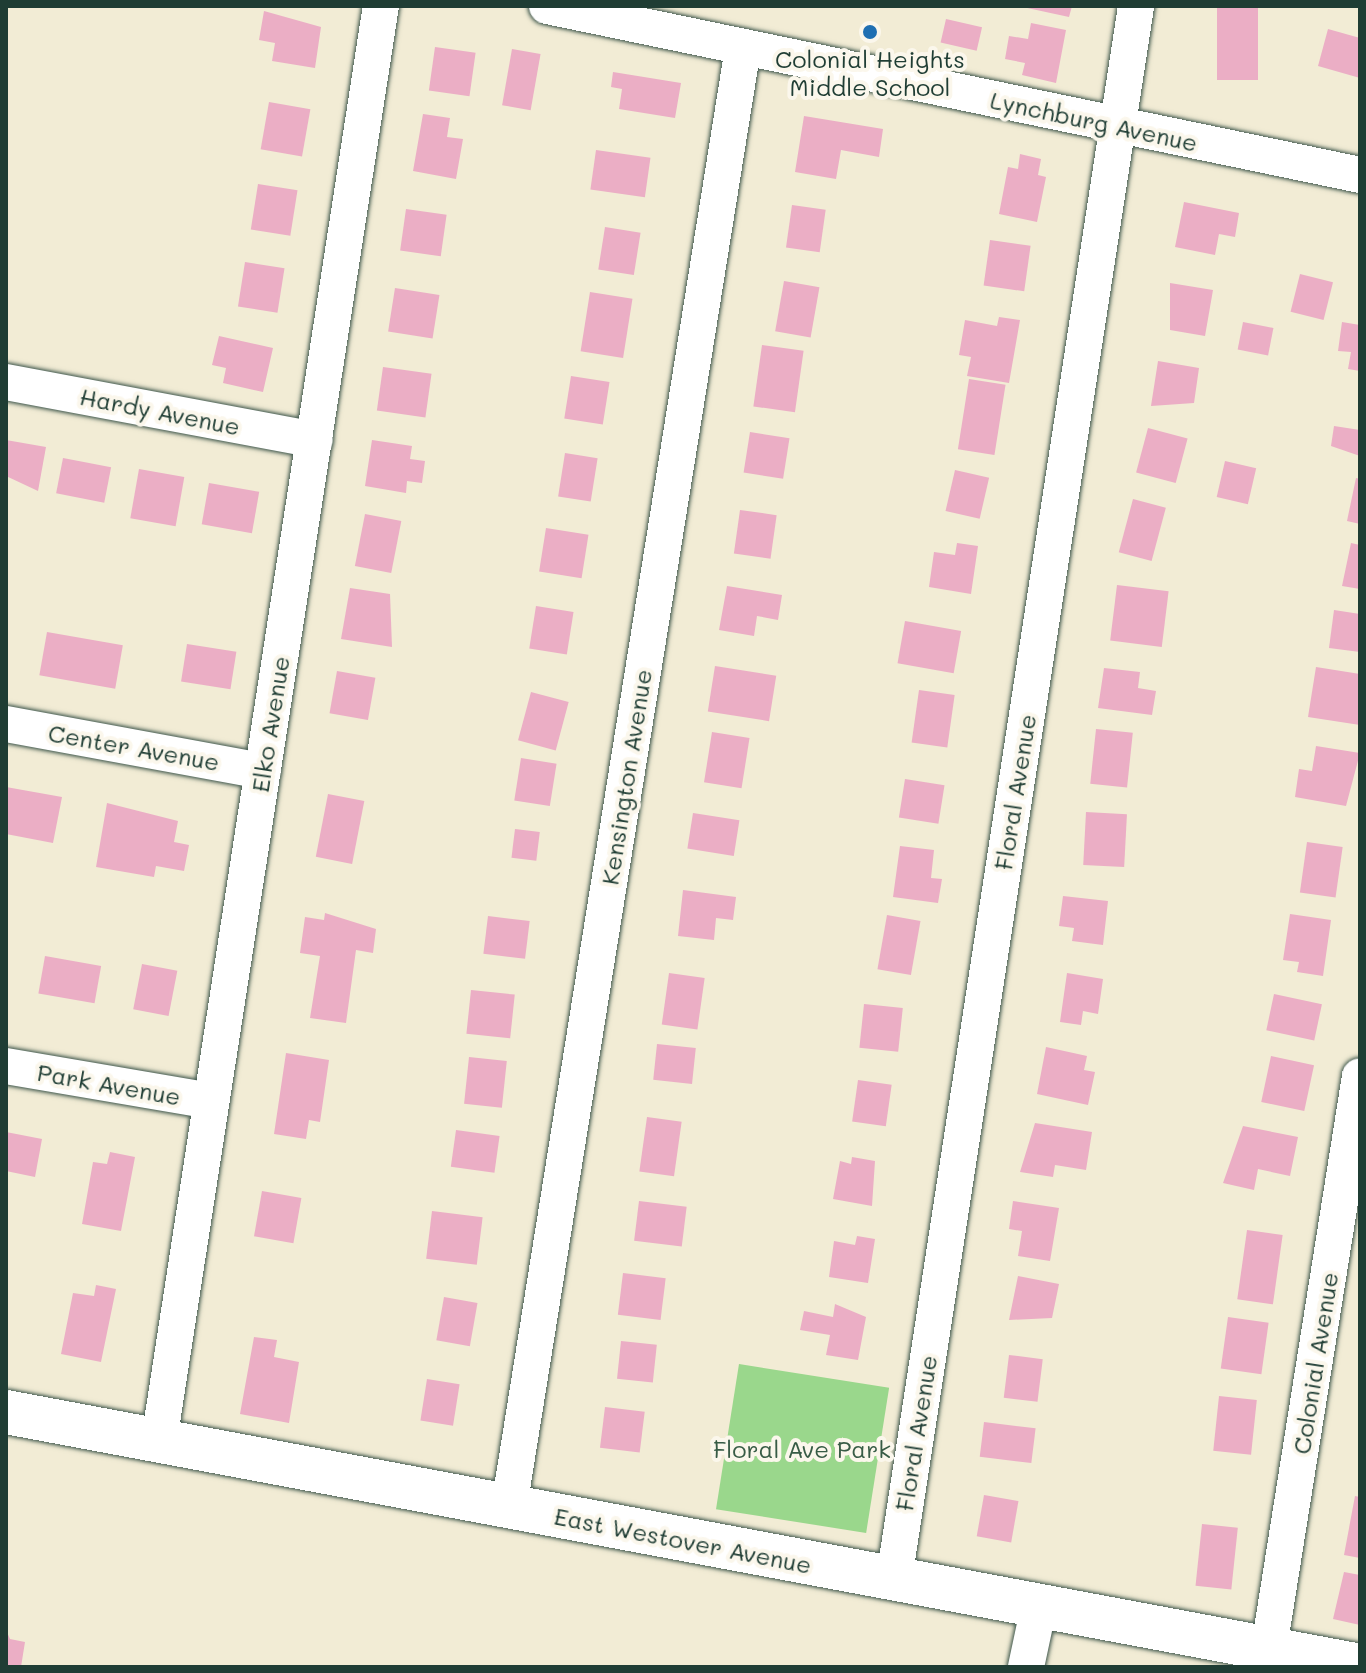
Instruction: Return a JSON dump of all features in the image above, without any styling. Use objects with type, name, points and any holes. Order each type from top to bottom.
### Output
[{"type":"main road","name":"East Westover Avenue","points":[[6,1412],[1039,1606],[1268,1658],[1360,1666]]},
{"type":"street","name":"Elko Avenue","points":[[159,1441],[381,6]]},
{"type":"street","name":"Lynchburg Avenue","points":[[547,6],[1360,175]]},
{"type":"street","name":"Floral Avenue","points":[[894,1579],[1136,6]]},
{"type":"street","name":"Kensington Avenue","points":[[509,1507],[743,48]]},
{"type":"street","name":"Hardy Avenue","points":[[6,382],[315,440]]},
{"type":"street","name":"Center Avenue","points":[[6,724],[263,771]]},
{"type":"street","name":"Park Avenue","points":[[6,1066],[211,1101]]},
{"type":"street","name":"Colonial Avenue","points":[[1268,1658],[1360,1076]]},
{"type":"street","points":[[1026,1667],[1039,1606]]},
{"type":"green space","name":"Floral Ave Park","points":[[739,1364],[889,1388],[866,1533],[716,1509]]},
{"type":"building","points":[[1018,6],[1072,6],[1069,17]]},
{"type":"building","points":[[1217,6],[1258,6],[1258,80],[1217,80]]},
{"type":"building","points":[[264,11],[321,27],[315,68],[272,61],[275,43],[259,40]]},
{"type":"building","points":[[946,19],[982,27],[977,51],[941,42]]},
{"type":"building","points":[[1031,23],[1066,30],[1056,83],[1022,75],[1025,63],[1005,59],[1009,36],[1028,39]]},
{"type":"building","points":[[1328,29],[1360,38],[1360,78],[1318,66]]},
{"type":"building","points":[[435,47],[476,53],[469,96],[429,91]]},
{"type":"building","points":[[512,49],[541,54],[531,110],[502,105]]},
{"type":"building","points":[[613,72],[681,83],[675,118],[619,109],[622,89],[611,87]]},
{"type":"building","points":[[269,102],[310,109],[302,157],[261,149]]},
{"type":"building","points":[[423,114],[450,118],[447,137],[463,139],[456,179],[413,171]]},
{"type":"building","points":[[804,116],[883,129],[879,157],[841,150],[836,179],[795,172]]},
{"type":"building","points":[[596,150],[650,158],[645,197],[590,190]]},
{"type":"building","points":[[1020,154],[1041,159],[1038,175],[1046,177],[1037,222],[999,214],[1008,167],[1018,169]]},
{"type":"building","points":[[258,184],[298,190],[290,236],[251,229]]},
{"type":"building","points":[[1184,202],[1239,213],[1235,237],[1219,234],[1215,255],[1175,247]]},
{"type":"building","points":[[792,205],[826,210],[820,252],[786,248]]},
{"type":"building","points":[[406,209],[447,215],[441,256],[400,251]]},
{"type":"building","points":[[605,227],[641,233],[634,275],[598,269]]},
{"type":"building","points":[[990,240],[1031,246],[1024,291],[984,286]]},
{"type":"building","points":[[245,262],[285,268],[277,313],[238,306]]},
{"type":"building","points":[[1300,274],[1333,282],[1324,320],[1291,312]]},
{"type":"building","points":[[784,281],[819,287],[811,337],[775,331]]},
{"type":"building","points":[[1170,283],[1213,290],[1205,336],[1170,330]]},
{"type":"building","points":[[395,288],[439,295],[433,338],[388,331]]},
{"type":"building","points":[[590,292],[632,299],[623,358],[581,351]]},
{"type":"building","points":[[999,317],[1020,320],[1009,383],[967,376],[971,357],[959,355],[965,320],[997,326]]},
{"type":"building","points":[[1243,322],[1273,328],[1268,355],[1238,349]]},
{"type":"building","points":[[1342,322],[1360,325],[1360,371],[1348,369],[1351,352],[1338,351]]},
{"type":"building","points":[[219,336],[273,348],[263,392],[223,383],[226,368],[212,365]]},
{"type":"building","points":[[762,345],[804,351],[795,412],[753,406]]},
{"type":"building","points":[[1158,361],[1199,368],[1194,403],[1151,406]]},
{"type":"building","points":[[383,367],[432,374],[425,417],[377,411]]},
{"type":"building","points":[[571,376],[610,382],[603,425],[564,418]]},
{"type":"building","points":[[969,379],[1006,385],[994,455],[958,449]]},
{"type":"building","points":[[1334,426],[1360,430],[1360,456],[1331,446]]},
{"type":"building","points":[[1148,428],[1188,439],[1176,483],[1136,472]]},
{"type":"building","points":[[750,432],[790,438],[783,479],[744,472]]},
{"type":"building","points":[[6,440],[46,447],[38,491],[6,476]]},
{"type":"building","points":[[372,440],[412,446],[410,459],[425,461],[422,483],[407,481],[406,493],[365,486]]},
{"type":"building","points":[[565,453],[598,458],[591,502],[558,496]]},
{"type":"building","points":[[63,458],[111,467],[104,503],[56,493]]},
{"type":"building","points":[[1225,461],[1256,468],[1248,504],[1217,497]]},
{"type":"building","points":[[139,469],[184,477],[176,526],[130,518]]},
{"type":"building","points":[[955,470],[989,478],[980,519],[946,511]]},
{"type":"building","points":[[1356,478],[1360,479],[1360,524],[1347,521]]},
{"type":"building","points":[[209,483],[259,492],[252,533],[202,524]]},
{"type":"building","points":[[1133,499],[1166,508],[1152,561],[1119,552]]},
{"type":"building","points":[[740,510],[777,515],[771,559],[734,554]]},
{"type":"building","points":[[365,514],[401,521],[391,573],[355,566]]},
{"type":"building","points":[[546,528],[588,535],[582,578],[539,571]]},
{"type":"building","points":[[957,543],[978,546],[971,594],[929,587],[934,552],[955,555]]},
{"type":"building","points":[[1351,543],[1360,545],[1360,589],[1342,586]]},
{"type":"building","points":[[1117,585],[1169,591],[1162,647],[1110,641]]},
{"type":"building","points":[[727,586],[782,595],[778,620],[757,616],[754,636],[719,630]]},
{"type":"building","points":[[350,588],[390,594],[392,647],[341,639]]},
{"type":"building","points":[[536,606],[574,612],[567,654],[529,648]]},
{"type":"building","points":[[1334,610],[1360,614],[1360,652],[1329,648]]},
{"type":"building","points":[[905,621],[961,631],[954,673],[898,663]]},
{"type":"building","points":[[47,632],[123,645],[115,689],[39,675]]},
{"type":"building","points":[[187,644],[236,652],[230,689],[181,682]]},
{"type":"building","points":[[715,666],[776,676],[769,721],[708,711]]},
{"type":"building","points":[[1316,667],[1360,674],[1360,725],[1308,717]]},
{"type":"building","points":[[1104,668],[1140,672],[1138,688],[1156,691],[1152,715],[1098,708]]},
{"type":"building","points":[[337,671],[375,678],[368,720],[330,713]]},
{"type":"building","points":[[919,690],[955,695],[947,747],[912,742]]},
{"type":"building","points":[[531,692],[569,702],[556,750],[518,740]]},
{"type":"building","points":[[1096,729],[1133,733],[1127,788],[1090,784]]},
{"type":"building","points":[[712,732],[750,738],[742,788],[704,782]]},
{"type":"building","points":[[1316,746],[1360,753],[1346,806],[1295,797],[1299,769],[1312,771]]},
{"type":"building","points":[[521,758],[557,764],[550,806],[514,800]]},
{"type":"building","points":[[905,779],[945,785],[938,824],[899,818]]},
{"type":"building","points":[[6,787],[62,797],[53,843],[6,834]]},
{"type":"building","points":[[328,794],[364,801],[352,864],[316,857]]},
{"type":"building","points":[[107,803],[178,821],[174,842],[189,845],[184,871],[156,866],[154,877],[96,867]]},
{"type":"building","points":[[1086,812],[1127,814],[1124,867],[1083,865]]},
{"type":"building","points":[[693,813],[739,820],[734,856],[687,849]]},
{"type":"building","points":[[515,829],[540,832],[536,861],[511,858]]},
{"type":"building","points":[[1307,842],[1343,847],[1336,898],[1300,893]]},
{"type":"building","points":[[900,846],[934,850],[931,878],[942,879],[938,903],[893,897]]},
{"type":"building","points":[[683,890],[736,897],[733,920],[716,918],[714,940],[678,936]]},
{"type":"building","points":[[1063,896],[1108,901],[1103,945],[1072,941],[1074,928],[1059,926]]},
{"type":"building","points":[[325,913],[376,929],[373,953],[356,950],[346,1023],[310,1018],[320,956],[300,953],[305,917],[324,920]]},
{"type":"building","points":[[1290,914],[1331,920],[1323,976],[1297,972],[1299,962],[1283,960]]},
{"type":"building","points":[[887,915],[920,921],[911,975],[877,969]]},
{"type":"building","points":[[488,916],[530,921],[525,959],[483,954]]},
{"type":"building","points":[[45,956],[101,966],[95,1003],[38,993]]},
{"type":"building","points":[[142,964],[177,971],[169,1016],[133,1009]]},
{"type":"building","points":[[669,973],[705,978],[697,1030],[662,1024]]},
{"type":"building","points":[[1067,973],[1103,979],[1098,1014],[1083,1011],[1081,1025],[1060,1022]]},
{"type":"building","points":[[471,990],[515,995],[510,1038],[466,1034]]},
{"type":"building","points":[[1274,994],[1322,1004],[1314,1040],[1266,1030]]},
{"type":"building","points":[[864,1004],[903,1008],[898,1052],[859,1048]]},
{"type":"building","points":[[657,1044],[696,1048],[692,1084],[653,1080]]},
{"type":"building","points":[[1046,1047],[1087,1056],[1084,1070],[1095,1072],[1088,1105],[1037,1094]]},
{"type":"building","points":[[286,1053],[329,1060],[320,1122],[309,1120],[306,1139],[274,1134]]},
{"type":"building","points":[[1271,1056],[1314,1065],[1304,1111],[1261,1102]]},
{"type":"building","points":[[469,1057],[507,1061],[502,1108],[464,1104]]},
{"type":"building","points":[[858,1080],[892,1085],[886,1126],[852,1122]]},
{"type":"building","points":[[647,1117],[682,1122],[674,1176],[639,1171]]},
{"type":"building","points":[[1035,1123],[1092,1132],[1086,1170],[1055,1165],[1053,1177],[1020,1172]]},
{"type":"building","points":[[1243,1126],[1298,1137],[1290,1176],[1258,1169],[1254,1190],[1223,1183]]},
{"type":"building","points":[[456,1130],[500,1136],[494,1173],[451,1167]]},
{"type":"building","points":[[6,1132],[42,1139],[35,1177],[6,1171]]},
{"type":"building","points":[[110,1152],[135,1157],[121,1231],[82,1224],[93,1162],[107,1164]]},
{"type":"building","points":[[852,1157],[875,1161],[872,1206],[833,1199],[840,1161],[851,1164]]},
{"type":"building","points":[[262,1191],[301,1198],[293,1243],[254,1236]]},
{"type":"building","points":[[639,1201],[687,1207],[682,1247],[634,1241]]},
{"type":"building","points":[[1013,1201],[1059,1208],[1050,1261],[1018,1256],[1022,1231],[1009,1229]]},
{"type":"building","points":[[432,1211],[483,1217],[477,1265],[426,1259]]},
{"type":"building","points":[[1247,1230],[1283,1235],[1273,1304],[1237,1299]]},
{"type":"building","points":[[857,1236],[875,1239],[868,1283],[829,1277],[834,1241],[855,1245]]},
{"type":"building","points":[[623,1273],[666,1278],[661,1320],[618,1315]]},
{"type":"building","points":[[1018,1276],[1059,1284],[1052,1318],[1009,1320]]},
{"type":"building","points":[[96,1285],[116,1289],[101,1362],[61,1354],[73,1293],[94,1296]]},
{"type":"building","points":[[444,1297],[477,1303],[470,1346],[436,1340]]},
{"type":"building","points":[[835,1304],[866,1317],[858,1360],[826,1355],[830,1335],[800,1330],[804,1311],[833,1317]]},
{"type":"building","points":[[1228,1317],[1269,1323],[1261,1374],[1221,1368]]},
{"type":"building","points":[[254,1337],[277,1340],[274,1357],[299,1362],[289,1423],[240,1414]]},
{"type":"building","points":[[621,1341],[657,1345],[653,1383],[617,1379]]},
{"type":"building","points":[[1009,1355],[1043,1359],[1038,1402],[1004,1398]]},
{"type":"building","points":[[427,1379],[460,1384],[453,1426],[420,1420]]},
{"type":"building","points":[[1219,1396],[1257,1400],[1251,1455],[1213,1451]]},
{"type":"building","points":[[605,1407],[645,1412],[640,1453],[600,1448]]},
{"type":"building","points":[[984,1422],[1036,1428],[1031,1463],[980,1457]]},
{"type":"building","points":[[984,1495],[1018,1501],[1011,1542],[977,1536]]},
{"type":"building","points":[[1355,1496],[1360,1497],[1360,1558],[1344,1555]]},
{"type":"building","points":[[1202,1524],[1238,1528],[1231,1589],[1196,1586]]},
{"type":"building","points":[[1344,1572],[1360,1575],[1360,1625],[1333,1619]]},
{"type":"building","points":[[6,1630],[10,1639],[25,1642],[21,1667],[6,1667]]},
{"type":"place","name":"Colonial Heights Middle School","points":[[870,32]]}]
